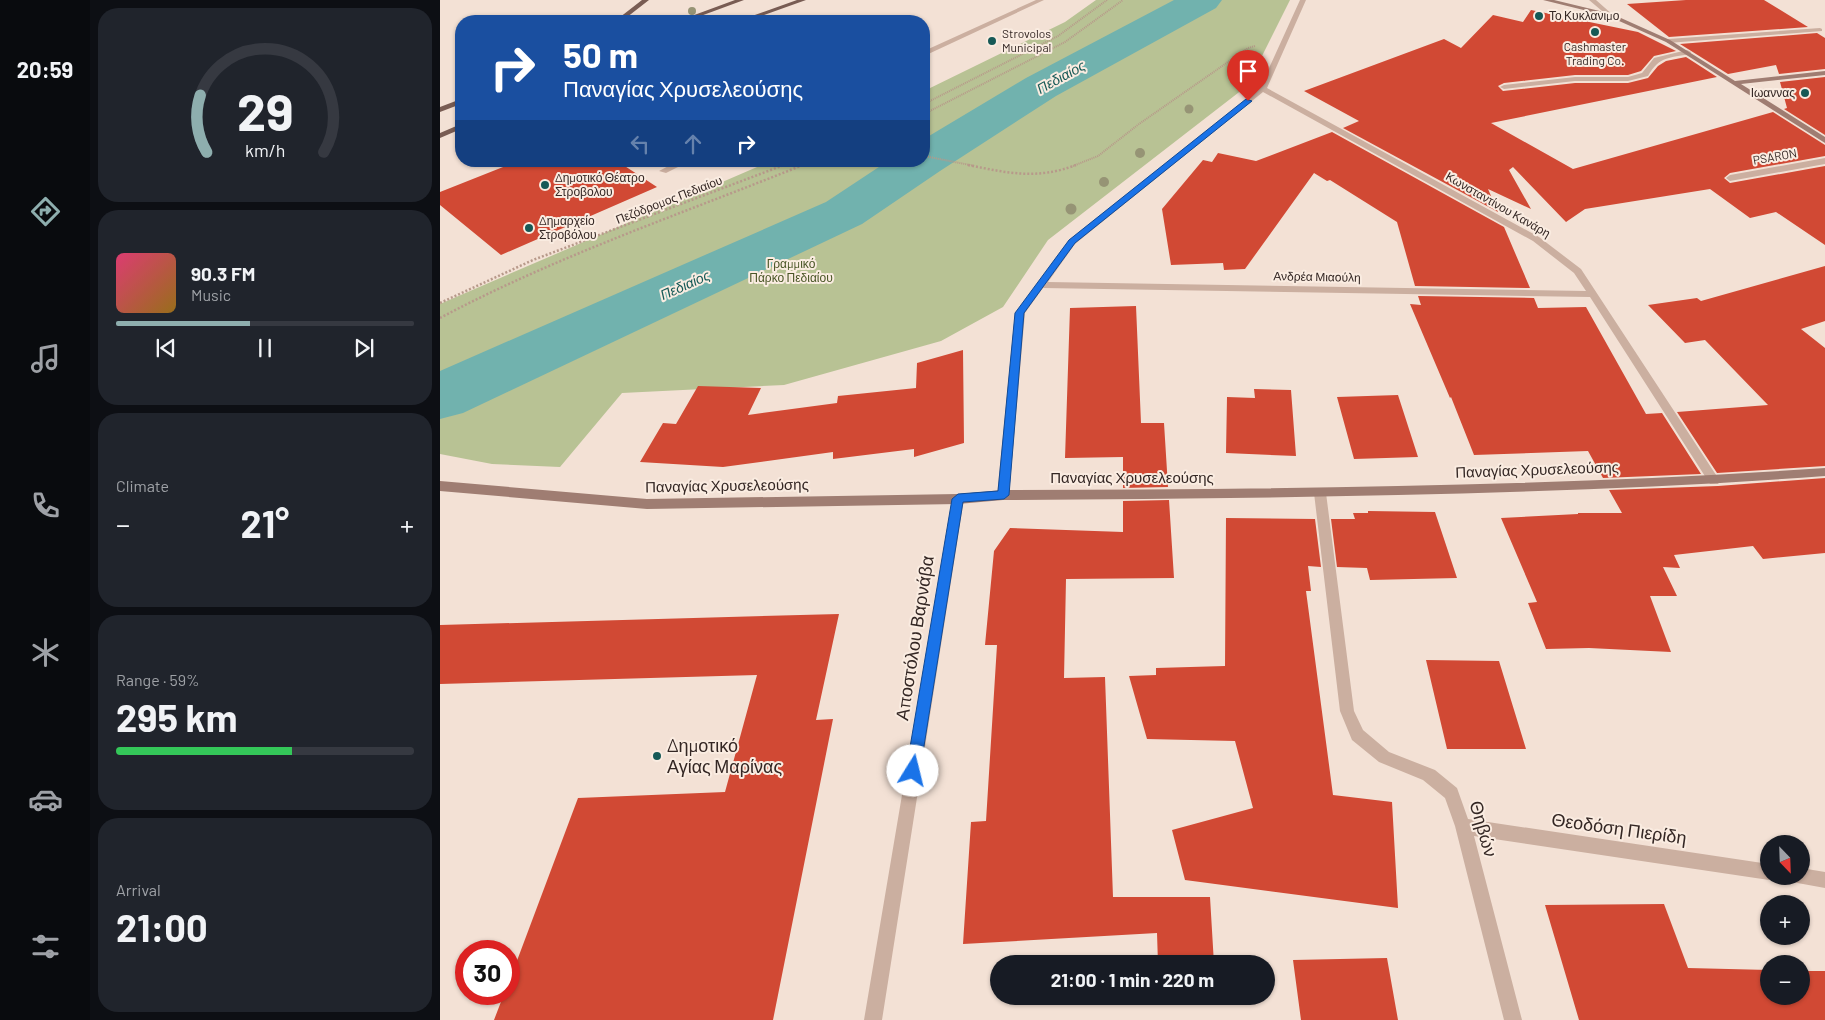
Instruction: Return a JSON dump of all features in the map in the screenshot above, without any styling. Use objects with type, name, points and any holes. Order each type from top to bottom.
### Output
[{"type":"main road","points":[[626,15],[646,0]]},
{"type":"main road","points":[[697,15],[741,0]]},
{"type":"main road","points":[[759,15],[804,0]]},
{"type":"main road","points":[[440,110],[455,104]]},
{"type":"main road","points":[[440,136],[455,129]]},
{"type":"street","points":[[930,51],[1040,0]]},
{"type":"street","points":[[1004,495],[1020,313],[1072,242],[1263,89],[1303,0]]},
{"type":"street","points":[[1546,0],[1610,15],[1668,41],[1825,141]]},
{"type":"street","points":[[1592,0],[1610,15]]},
{"type":"street","points":[[1668,41],[1820,30]]},
{"type":"street","points":[[1504,87],[1575,79],[1628,80],[1645,74],[1648,66],[1658,58],[1687,52]]},
{"type":"street","points":[[1734,83],[1825,74]]},
{"type":"street","name":"Κωνσταντίνου Κανάρη","points":[[1263,89],[1536,239],[1578,271],[1714,481]]},
{"type":"street","name":"PSARON","points":[[1730,178],[1825,161]]},
{"type":"street","points":[[663,171],[672,167]]},
{"type":"street","name":"Ανδρέα Μιαούλη","points":[[1040,285],[1594,294]]},
{"type":"street","name":"Παναγίας Χρυσελεούσης","points":[[440,486],[647,504],[958,499],[1004,495],[1320,493],[1714,481],[1825,472]]},
{"type":"street","name":"Θηβών","points":[[1320,493],[1347,711],[1357,736],[1384,757],[1429,775],[1451,793],[1463,826],[1514,1020]]},
{"type":"street","name":"Αποστόλου Βαρνάβα","points":[[873,1020],[958,499]]},
{"type":"street","name":"Θεοδόση Πιερίδη","points":[[1463,826],[1760,871]]},
{"type":"street","points":[[1810,878],[1825,880]]},
{"type":"path","points":[[930,101],[1058,36],[1107,0]]},
{"type":"path","points":[[930,111],[1065,42],[1124,0]]},
{"type":"path","points":[[930,157],[1020,175],[1060,171],[1098,156],[1139,124],[1248,48],[1287,37]]},
{"type":"path","name":"Πεζόδρομος Πεδιαίου","points":[[440,303],[533,260],[778,167]]},
{"type":"path","points":[[440,318],[465,304],[552,264],[798,167]]},
{"type":"green space","name":"Γραμμικό Πάρκο Πεδιαίου","points":[[1096,0],[1290,0],[1247,86],[1048,240],[1003,307],[941,341],[784,385],[622,393],[560,467],[492,464],[440,454],[440,304],[757,167],[930,167],[930,88],[1065,22]]},
{"type":"building","points":[[1686,0],[1764,0],[1808,27],[1669,37],[1627,4]]},
{"type":"building","points":[[1531,10],[1638,32],[1676,51],[1654,56],[1641,71],[1628,75],[1575,75],[1504,83],[1498,86],[1503,91],[1575,83],[1628,83],[1648,78],[1658,66],[1666,61],[1686,57],[1717,77],[1491,123],[1573,169],[1773,112],[1825,145],[1825,156],[1730,173],[1724,178],[1730,183],[1825,166],[1825,245],[1776,212],[1750,218],[1710,189],[1585,209],[1566,222],[1513,167],[1509,170],[1531,209],[1488,189],[1498,212],[1343,128],[1359,121],[1304,91],[1444,39],[1461,48],[1493,15],[1523,22]]},
{"type":"building","points":[[1817,33],[1825,38],[1825,69],[1779,74],[1776,65],[1728,74],[1680,44]]},
{"type":"building","points":[[1825,77],[1825,135],[1784,109],[1787,108],[1780,82]]},
{"type":"building","points":[[1332,132],[1504,227],[1530,288],[1415,286],[1397,222],[1330,180],[1327,181],[1314,173],[1245,269],[1224,270],[1223,263],[1171,265],[1162,209],[1203,160],[1212,162],[1218,153],[1256,161]]},
{"type":"building","name":"Δημαρχείο Στροβόλου","points":[[503,167],[626,167],[657,187],[501,255],[440,205],[440,192]]},
{"type":"building","points":[[1825,266],[1825,321],[1801,329],[1825,348],[1825,466],[1717,473],[1677,412],[1768,405],[1705,340],[1685,343],[1648,305],[1697,298],[1701,301]]},
{"type":"building","points":[[1418,296],[1534,298],[1538,308],[1586,307],[1646,414],[1662,413],[1701,474],[1603,478],[1588,451],[1474,455],[1410,304],[1421,305]]},
{"type":"building","points":[[1136,306],[1141,423],[1164,423],[1168,487],[1123,488],[1123,457],[1065,458],[1070,308]]},
{"type":"building","points":[[963,350],[964,443],[914,457],[914,449],[833,459],[833,452],[723,467],[640,462],[663,423],[676,424],[698,386],[761,388],[748,415],[837,403],[838,396],[916,388],[917,363]]},
{"type":"building","points":[[1254,389],[1291,390],[1296,456],[1226,453],[1227,397],[1255,398]]},
{"type":"building","points":[[1398,395],[1418,457],[1354,459],[1337,397]]},
{"type":"building","points":[[1825,478],[1825,553],[1763,559],[1753,546],[1674,555],[1680,568],[1663,567],[1677,596],[1650,596],[1671,652],[1589,648],[1546,649],[1528,603],[1537,602],[1501,518],[1578,513],[1622,513],[1609,490],[1718,486]]},
{"type":"building","points":[[1169,500],[1174,578],[1066,579],[1064,678],[1105,677],[1113,897],[1210,897],[1213,955],[1158,955],[1157,933],[963,944],[971,822],[986,821],[997,645],[985,645],[994,551],[1010,528],[1123,532],[1123,501]]},
{"type":"building","points":[[1368,511],[1435,512],[1457,578],[1370,580],[1367,568],[1337,567],[1331,519],[1355,519],[1353,513],[1368,513]]},
{"type":"building","points":[[1226,518],[1315,519],[1321,567],[1308,566],[1311,591],[1306,591],[1333,795],[1392,802],[1398,908],[1185,880],[1172,830],[1253,808],[1235,741],[1147,739],[1129,676],[1156,675],[1156,668],[1225,666]]},
{"type":"building","points":[[839,614],[816,720],[833,719],[773,1020],[494,1020],[500,1005],[520,1005],[520,953],[578,798],[725,792],[757,675],[440,684],[440,625]]},
{"type":"building","points":[[1426,660],[1499,661],[1526,749],[1447,749]]},
{"type":"building","points":[[1664,904],[1688,968],[1760,970],[1760,1005],[1810,1005],[1810,971],[1825,971],[1825,1020],[1579,1020],[1545,905]]},
{"type":"building","points":[[1387,958],[1398,1020],[1301,1020],[1293,960]]},
{"type":"waterway","name":"Πεδιαίος","points":[[930,156],[1041,87],[1203,0]]},
{"type":"waterway","name":"Πεδιαίος","points":[[440,397],[844,213],[913,167]]},
{"type":"place","name":"Το Κυκλανιμο","points":[[1539,16]]},
{"type":"place","name":"Cashmaster Trading Co.","points":[[1595,32]]},
{"type":"place","name":"Strovolos Municipal","points":[[992,41]]},
{"type":"place","name":"Ιωαννας","points":[[1805,93]]},
{"type":"place","name":"Δημοτικό Θέατρο Στροβολου","points":[[545,185]]},
{"type":"place","name":"Δημαρχείο Στροβόλου","points":[[529,228]]},
{"type":"place","name":"Δημοτικό Αγίας Μαρίνας","points":[[657,756]]},
{"type":"route","points":[[913,771],[958,499],[1004,495],[1020,313],[1072,242],[1248,101]]}]
